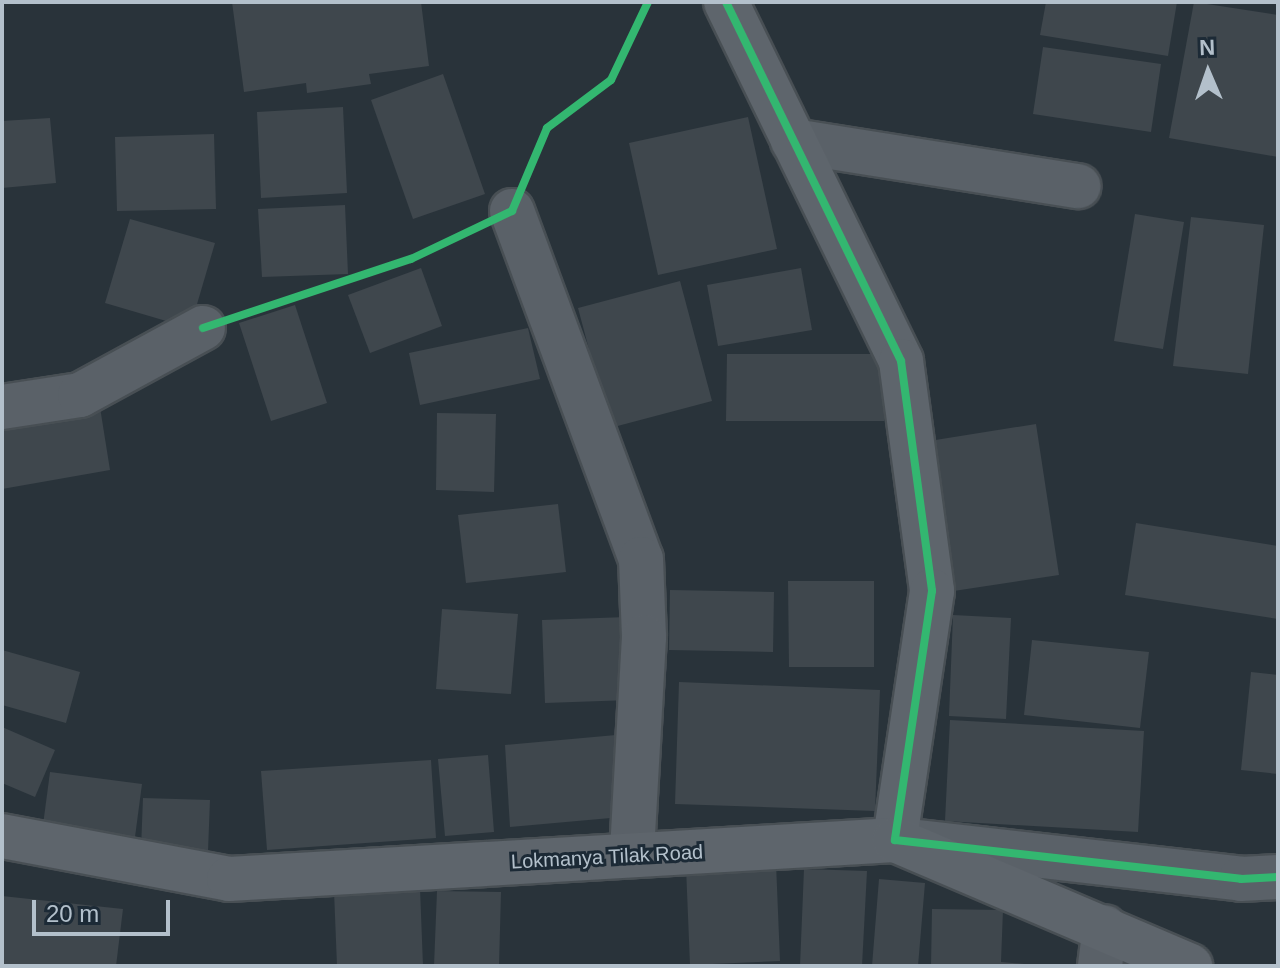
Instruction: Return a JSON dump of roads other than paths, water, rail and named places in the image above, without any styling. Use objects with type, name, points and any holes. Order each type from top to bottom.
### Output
[{"type":"main road","points":[[726,2],[901,361],[932,591],[895,840]]},
{"type":"main road","name":"Lokmanya Tilak Road","points":[[2,836],[229,879],[895,840],[1102,946],[1190,966]]},
{"type":"street","points":[[793,141],[1078,186]]},
{"type":"street","points":[[512,211],[641,559],[644,637],[632,855]]},
{"type":"street","points":[[2,407],[80,395],[203,328]]},
{"type":"street","points":[[895,840],[1241,879],[1278,877]]}]
